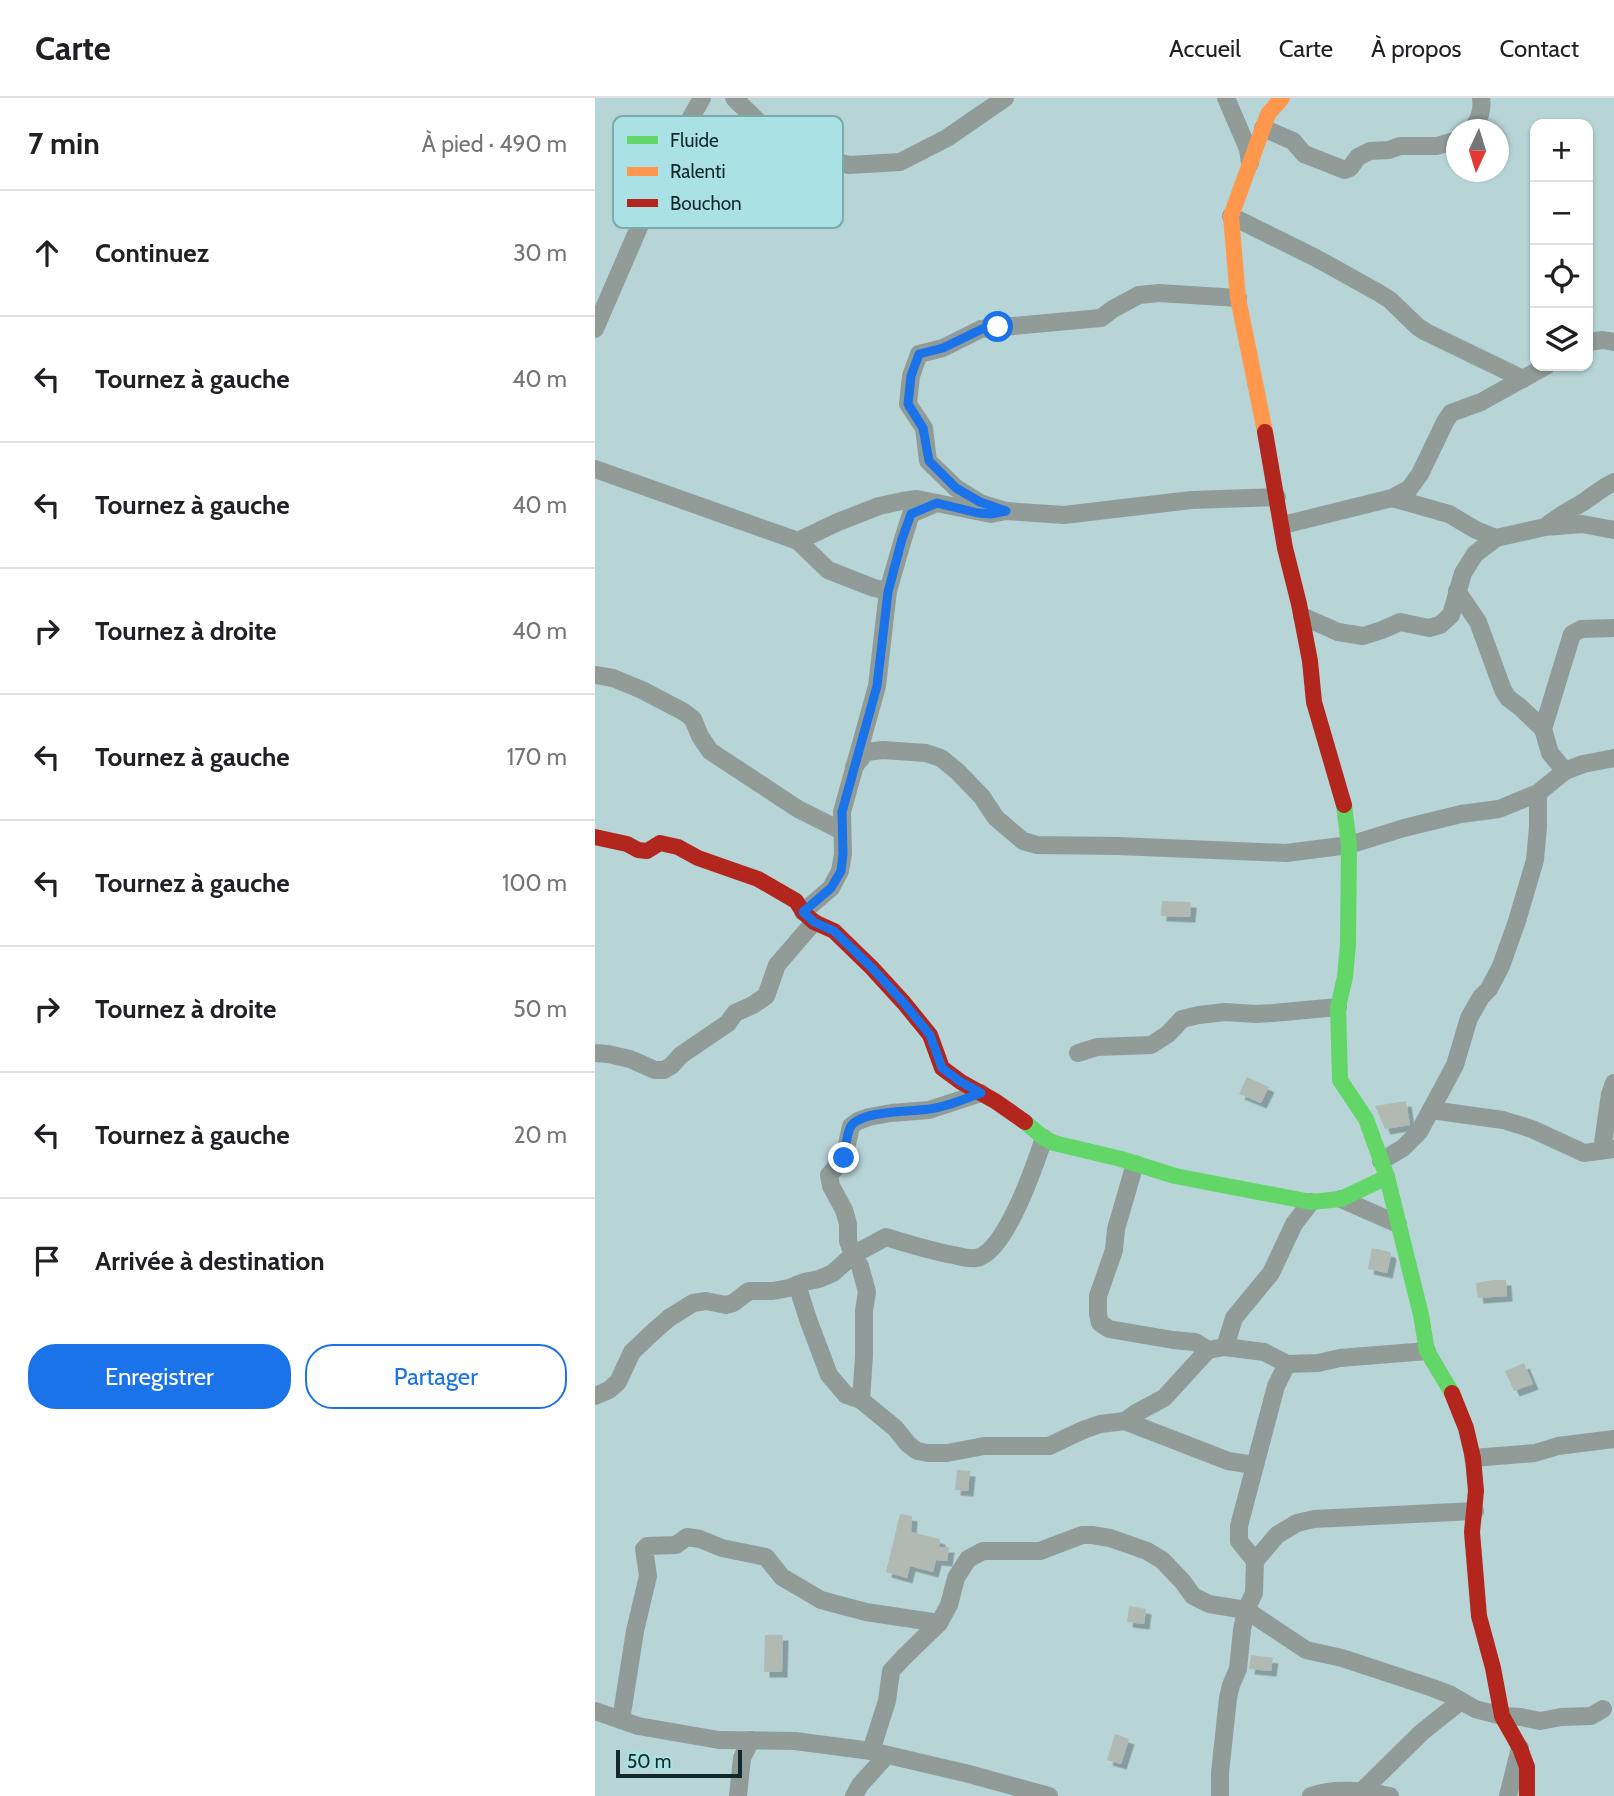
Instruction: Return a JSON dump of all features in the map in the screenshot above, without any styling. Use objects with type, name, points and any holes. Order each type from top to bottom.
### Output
[{"type":"street","points":[[692,116],[702,98]]},
{"type":"street","points":[[734,98],[752,116]]},
{"type":"street","points":[[843,163],[900,162],[947,138],[1005,98]]},
{"type":"street","points":[[1226,98],[1248,149],[1250,163]]},
{"type":"street","points":[[1478,119],[1482,108],[1481,98]]},
{"type":"street","points":[[1277,100],[1268,114],[1231,216],[1238,298],[1271,460],[1285,548],[1302,616],[1314,702],[1344,803],[1349,845],[1348,944],[1338,1007],[1340,1080],[1366,1119],[1384,1169],[1421,1315],[1427,1351],[1455,1399],[1466,1427],[1473,1458],[1476,1491],[1472,1532],[1479,1616],[1502,1716],[1527,1767],[1527,1796]]},
{"type":"street","points":[[1263,128],[1293,141],[1304,154],[1345,170],[1350,168],[1358,157],[1370,151],[1446,143]]},
{"type":"street","points":[[1231,216],[1379,293],[1426,332],[1523,379]]},
{"type":"street","points":[[595,329],[639,228]]},
{"type":"street","points":[[1238,298],[1160,293],[1139,295],[1101,318],[982,329],[943,348],[919,354],[911,376],[908,404],[923,428],[929,461],[956,488],[980,502],[1006,511],[1064,515],[1191,500],[1277,497]]},
{"type":"street","points":[[1593,341],[1614,342]]},
{"type":"street","points":[[1283,525],[1392,498],[1409,489],[1420,474],[1451,413],[1481,402],[1537,371]]},
{"type":"street","points":[[595,469],[797,541],[828,570],[888,592]]},
{"type":"street","points":[[1545,527],[1614,482]]},
{"type":"street","points":[[1392,498],[1449,514],[1496,538]]},
{"type":"street","points":[[797,541],[879,506],[902,501],[917,499],[978,513],[1006,511]]},
{"type":"street","points":[[595,1053],[630,1059],[655,1070],[664,1070],[728,1023],[736,1013],[766,996],[777,965],[841,871],[842,812],[877,686],[888,592],[911,514],[937,503]]},
{"type":"street","points":[[1302,616],[1338,632],[1363,636],[1400,622],[1429,628],[1440,625],[1451,615],[1463,573],[1475,554],[1496,538],[1545,527],[1582,524],[1614,530]]},
{"type":"street","points":[[1457,591],[1478,622],[1503,690],[1508,698],[1543,729],[1551,752],[1565,771]]},
{"type":"street","points":[[1543,729],[1572,634],[1581,629],[1614,628]]},
{"type":"street","points":[[595,675],[613,678],[642,690],[684,712],[693,719],[710,751],[798,808],[842,831]]},
{"type":"street","points":[[854,767],[866,752],[883,750],[926,753],[941,758],[982,797],[996,818],[1023,841],[1037,845],[1286,853],[1349,845],[1461,814],[1499,809],[1538,793],[1565,771],[1583,764],[1614,758]]},
{"type":"street","points":[[1342,1199],[1384,1169],[1419,1132],[1455,1065],[1469,1018],[1501,966],[1517,921],[1535,859],[1538,793]]},
{"type":"street","points":[[595,837],[647,851],[660,843],[678,847],[698,858],[758,879],[796,901],[809,917],[834,931],[904,1003],[930,1035],[942,1068],[1054,1143],[1175,1176],[1311,1202],[1342,1199],[1398,1224]]},
{"type":"street","points":[[1078,1053],[1097,1047],[1151,1045],[1168,1034],[1182,1019],[1199,1015],[1225,1012],[1256,1014],[1338,1007]]},
{"type":"street","points":[[1431,1110],[1503,1120],[1532,1129],[1584,1153],[1608,1150],[1610,1094],[1614,1083]]},
{"type":"street","points":[[861,1400],[867,1292],[860,1266],[848,1241],[847,1219],[831,1186],[829,1175],[844,1158],[851,1126],[858,1121],[869,1116],[929,1110],[981,1093]]},
{"type":"street","points":[[595,1396],[609,1390],[618,1382],[632,1352],[652,1333],[693,1303],[706,1301],[726,1305],[749,1291],[789,1289],[797,1284],[819,1279],[834,1273],[853,1255],[886,1237],[972,1259],[983,1256],[996,1246],[1006,1230],[1044,1138]]},
{"type":"street","points":[[1135,1164],[1114,1250],[1098,1296],[1100,1324],[1109,1329],[1195,1342],[1216,1348],[1264,1352],[1287,1364],[1427,1351]]},
{"type":"street","points":[[1125,1422],[1164,1398],[1197,1363],[1216,1348],[1234,1318],[1272,1273],[1294,1224],[1311,1202]]},
{"type":"street","points":[[797,1284],[829,1374],[846,1395],[861,1400],[918,1451],[947,1452],[984,1446],[1049,1446],[1100,1424],[1125,1422],[1228,1461],[1254,1465]]},
{"type":"street","points":[[1255,1561],[1239,1541],[1239,1526],[1276,1385],[1287,1364]]},
{"type":"street","points":[[1473,1458],[1535,1453],[1558,1446],[1614,1439]]},
{"type":"street","points":[[1220,1796],[1228,1698],[1238,1669],[1242,1630],[1254,1593],[1255,1561],[1277,1535],[1297,1523],[1314,1519],[1475,1511]]},
{"type":"street","points":[[854,1796],[879,1754],[891,1671],[939,1623],[949,1605],[956,1578],[968,1559],[982,1551],[1041,1551],[1081,1535],[1109,1538],[1147,1552],[1162,1560],[1193,1596],[1209,1604],[1247,1610],[1306,1650],[1342,1658],[1415,1682],[1451,1695],[1475,1709],[1540,1721],[1591,1716],[1603,1709]]},
{"type":"street","points":[[621,1720],[635,1630],[647,1576],[644,1549],[647,1546],[676,1545],[687,1537],[700,1539],[722,1548],[766,1557],[782,1577],[821,1600],[866,1612],[939,1623]]},
{"type":"street","points":[[1359,1793],[1422,1732],[1461,1701]]},
{"type":"street","points":[[595,1711],[638,1726],[719,1740],[795,1741],[879,1754],[969,1774],[1049,1796]]},
{"type":"street","points":[[738,1796],[742,1758],[751,1741]]},
{"type":"street","points":[[1508,1796],[1520,1748]]},
{"type":"street","points":[[1311,1796],[1322,1792],[1389,1796]]},
{"type":"building","points":[[1162,901],[1191,902],[1190,917],[1161,916]]},
{"type":"building","points":[[1247,1077],[1269,1087],[1261,1103],[1239,1094]]},
{"type":"building","points":[[1406,1101],[1410,1125],[1385,1129],[1375,1106]]},
{"type":"building","points":[[1372,1248],[1390,1252],[1387,1273],[1368,1269]]},
{"type":"building","points":[[1506,1280],[1507,1296],[1478,1298],[1476,1283]]},
{"type":"building","points":[[1524,1363],[1533,1384],[1514,1391],[1505,1371]]},
{"type":"building","points":[[957,1470],[970,1471],[968,1491],[955,1490]]},
{"type":"building","points":[[900,1514],[912,1516],[911,1532],[940,1539],[939,1547],[949,1547],[947,1561],[936,1560],[933,1572],[910,1566],[907,1578],[886,1572]]},
{"type":"building","points":[[1129,1606],[1146,1609],[1144,1624],[1127,1622]]},
{"type":"building","points":[[765,1635],[783,1635],[782,1672],[764,1672]]},
{"type":"building","points":[[1251,1655],[1273,1658],[1271,1671],[1249,1669]]},
{"type":"building","points":[[1115,1734],[1129,1739],[1121,1764],[1107,1760]]},
{"type":"traffic: fast","points":[[1344,805],[1349,845],[1348,944],[1345,977],[1338,1007],[1340,1080],[1366,1119],[1387,1177],[1421,1315],[1427,1351],[1452,1393]]},
{"type":"traffic: fast","points":[[1025,1122],[1054,1143],[1121,1159],[1175,1176],[1311,1202],[1341,1199],[1387,1177]]},
{"type":"traffic: slow","points":[[1265,432],[1238,298],[1231,216],[1268,114],[1282,98]]},
{"type":"traffic: jam","points":[[1265,432],[1285,548],[1310,661],[1314,702],[1344,805]]},
{"type":"traffic: jam","points":[[595,837],[627,844],[638,850],[647,851],[660,843],[678,847],[698,858],[758,879],[796,901],[814,922],[834,931],[904,1003],[930,1035],[942,1068],[1025,1122]]},
{"type":"traffic: jam","points":[[1452,1393],[1466,1428],[1473,1458],[1476,1491],[1472,1532],[1479,1616],[1502,1716],[1527,1767],[1527,1796]]},
{"type":"route","points":[[844,1158],[851,1126],[858,1121],[869,1116],[929,1110],[981,1093],[942,1068],[930,1035],[904,1003],[834,931],[814,922],[803,912],[831,888],[841,871],[842,812],[877,686],[888,592],[911,514],[937,503],[978,513],[1006,511],[980,502],[956,488],[929,461],[923,428],[908,404],[911,376],[919,354],[943,348],[982,329],[998,327]]}]
